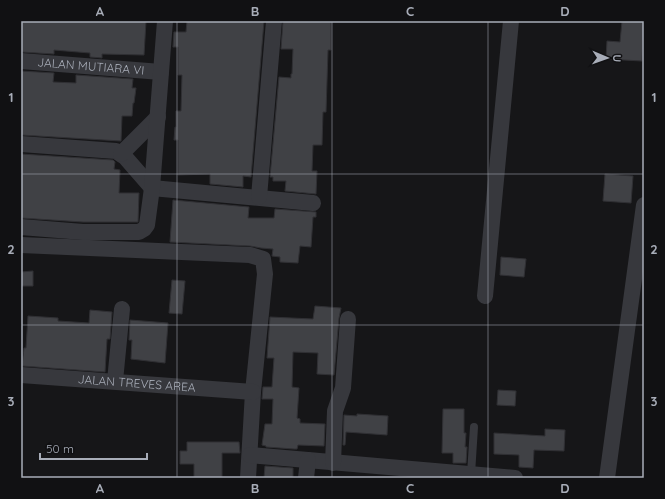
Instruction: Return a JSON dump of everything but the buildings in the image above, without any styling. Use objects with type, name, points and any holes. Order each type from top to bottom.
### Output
[{"type":"street","points":[[21,227],[83,232],[139,232],[147,225],[152,188],[165,21]]},
{"type":"street","points":[[259,197],[274,21]]},
{"type":"street","points":[[485,296],[511,21]]},
{"type":"street","name":"JALAN MUTIARA VI","points":[[21,61],[161,72]]},
{"type":"street","points":[[121,154],[158,117]]},
{"type":"street","points":[[21,144],[116,151],[121,154],[152,188],[313,203]]},
{"type":"street","points":[[607,478],[644,205]]},
{"type":"street","points":[[21,245],[250,255],[263,259],[265,274],[253,392],[248,478]]},
{"type":"street","points":[[115,381],[122,309]]},
{"type":"street","points":[[333,462],[335,411],[343,388],[348,319]]},
{"type":"street","name":"JALAN TREVES AREA","points":[[21,375],[253,392]]},
{"type":"street","points":[[250,455],[514,478]]},
{"type":"street","points":[[306,478],[308,460]]},
{"type":"lane","points":[[471,474],[474,428]]}]
